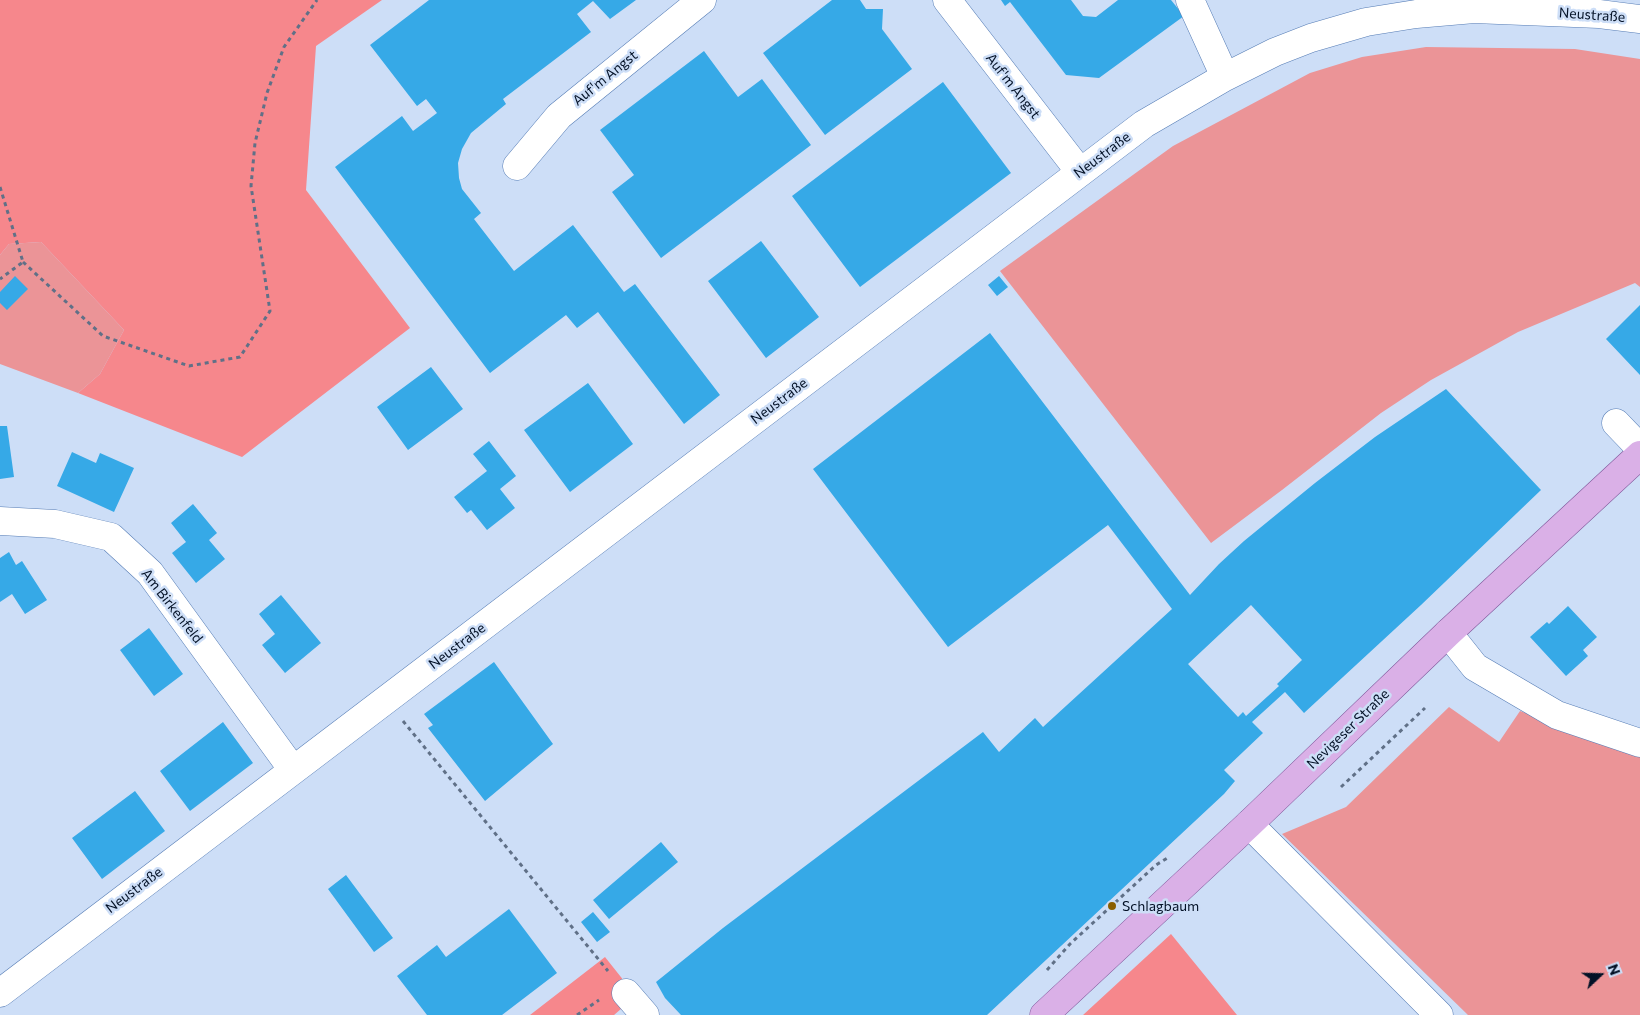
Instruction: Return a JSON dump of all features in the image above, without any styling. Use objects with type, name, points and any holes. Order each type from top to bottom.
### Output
[{"type":"main road","name":"Nevigeser Straße","points":[[1044,1015],[1249,824],[1448,633],[1640,455]]},
{"type":"street","name":"Auf'm Angst","points":[[517,166],[559,116],[702,0]]},
{"type":"street","name":"Auf'm Angst","points":[[947,0],[1080,172]]},
{"type":"street","points":[[1190,0],[1226,77]]},
{"type":"street","name":"Neustraße","points":[[0,992],[1144,124],[1226,77],[1275,52],[1312,38],[1366,22],[1416,14],[1474,9],[1598,14],[1635,12]]},
{"type":"street","points":[[1616,423],[1640,448]]},
{"type":"street","name":"Am Birkenfeld","points":[[0,521],[55,524],[111,537],[150,573],[294,770]]},
{"type":"street","points":[[1448,633],[1474,667],[1557,715],[1640,743]]},
{"type":"street","points":[[1249,824],[1439,1015]]},
{"type":"street","points":[[619,984],[645,1015]]},
{"type":"path","points":[[0,187],[23,262],[103,336],[189,366],[240,357],[270,311],[251,186],[255,143],[267,93],[284,47],[317,0]]},
{"type":"path","points":[[0,280],[23,262]]},
{"type":"path","points":[[1341,787],[1425,708]]},
{"type":"path","points":[[401,720],[619,984]]},
{"type":"path","points":[[1047,970],[1070,944],[1156,865],[1173,854]]},
{"type":"path","points":[[577,1015],[599,999]]},
{"type":"shaded area","points":[[0,0],[382,0],[316,46],[306,190],[410,328],[242,457],[78,393],[100,374],[124,330],[41,242],[9,244],[0,255]]},
{"type":"shaded area","points":[[1426,47],[1575,49],[1640,59],[1640,287],[1635,283],[1518,332],[1431,380],[1381,413],[1211,543],[1000,271],[1173,146],[1310,73],[1362,57]]},
{"type":"shaded area","points":[[41,242],[124,330],[100,374],[78,393],[0,364],[0,255],[9,244]]},
{"type":"shaded area","points":[[1449,707],[1499,742],[1520,711],[1640,753],[1640,1015],[1468,1015],[1282,834],[1346,807]]},
{"type":"shaded area","points":[[1171,934],[1237,1015],[1083,1015]]},
{"type":"shaded area","points":[[605,957],[636,996],[614,1015],[530,1015]]},
{"type":"building","points":[[429,0],[636,0],[610,19],[593,1],[577,14],[591,32],[503,99],[506,104],[471,133],[462,149],[458,163],[459,178],[462,189],[481,213],[474,219],[514,271],[573,225],[624,292],[635,284],[720,395],[684,424],[598,312],[577,328],[566,315],[490,373],[335,167],[402,116],[413,131],[437,113],[426,99],[417,106],[370,45]]},
{"type":"building","points":[[832,0],[860,0],[866,9],[883,9],[882,29],[912,69],[825,135],[763,53]]},
{"type":"building","points":[[1001,0],[1071,0],[1083,16],[1096,17],[1118,0],[1171,0],[1184,16],[1099,78],[1066,75],[1010,2],[1005,6]]},
{"type":"building","points":[[704,51],[738,97],[762,79],[811,145],[661,258],[612,192],[634,175],[600,130]]},
{"type":"building","points":[[943,82],[1011,173],[860,287],[792,196]]},
{"type":"building","points":[[761,241],[819,317],[766,358],[708,281]]},
{"type":"building","points":[[15,276],[28,289],[7,310],[0,303],[0,292]]},
{"type":"building","points":[[999,276],[1008,287],[997,296],[988,285]]},
{"type":"building","points":[[1640,305],[1640,375],[1606,339]]},
{"type":"building","points":[[990,333],[1190,595],[1244,541],[1315,483],[1375,437],[1446,389],[1541,490],[1421,605],[1304,713],[1285,692],[1252,722],[1263,733],[1224,770],[1235,781],[1224,794],[987,1015],[681,1015],[665,998],[656,982],[723,928],[983,732],[999,752],[1035,718],[1043,727],[1172,609],[1108,525],[948,647],[813,469]],"holes":[[[1251,605],[1302,660],[1277,684],[1279,686],[1246,716],[1243,712],[1238,717],[1188,664]]]},
{"type":"building","points":[[431,367],[463,409],[408,450],[377,407]]},
{"type":"building","points":[[588,383],[633,444],[570,492],[524,430]]},
{"type":"building","points":[[0,426],[7,426],[14,477],[0,479]]},
{"type":"building","points":[[489,441],[516,476],[500,489],[515,508],[487,530],[471,510],[467,513],[454,497],[487,471],[473,454]]},
{"type":"building","points":[[72,452],[96,463],[100,453],[134,468],[114,512],[57,486]]},
{"type":"building","points":[[193,504],[217,533],[209,540],[225,559],[196,583],[172,553],[186,542],[171,523]]},
{"type":"building","points":[[9,552],[16,565],[22,561],[47,600],[25,614],[12,594],[0,602],[0,558]]},
{"type":"building","points":[[281,595],[321,643],[285,673],[262,645],[275,634],[259,614]]},
{"type":"building","points":[[1568,606],[1597,637],[1583,650],[1588,656],[1566,676],[1530,637],[1547,622],[1549,624]]},
{"type":"building","points":[[149,628],[183,674],[154,696],[120,650]]},
{"type":"building","points":[[494,662],[553,744],[485,801],[428,728],[433,725],[424,714]]},
{"type":"building","points":[[223,722],[253,763],[190,811],[160,771]]},
{"type":"building","points":[[135,791],[165,831],[102,879],[72,838]]},
{"type":"building","points":[[661,842],[678,862],[609,919],[593,900]]},
{"type":"building","points":[[346,875],[393,938],[374,952],[328,889]]},
{"type":"building","points":[[509,909],[557,973],[502,1015],[427,1015],[397,976],[437,945],[446,957]]},
{"type":"building","points":[[593,912],[610,932],[597,942],[581,922]]},
{"type":"place","name":"Schlagbaum","points":[[1112,906]]}]
